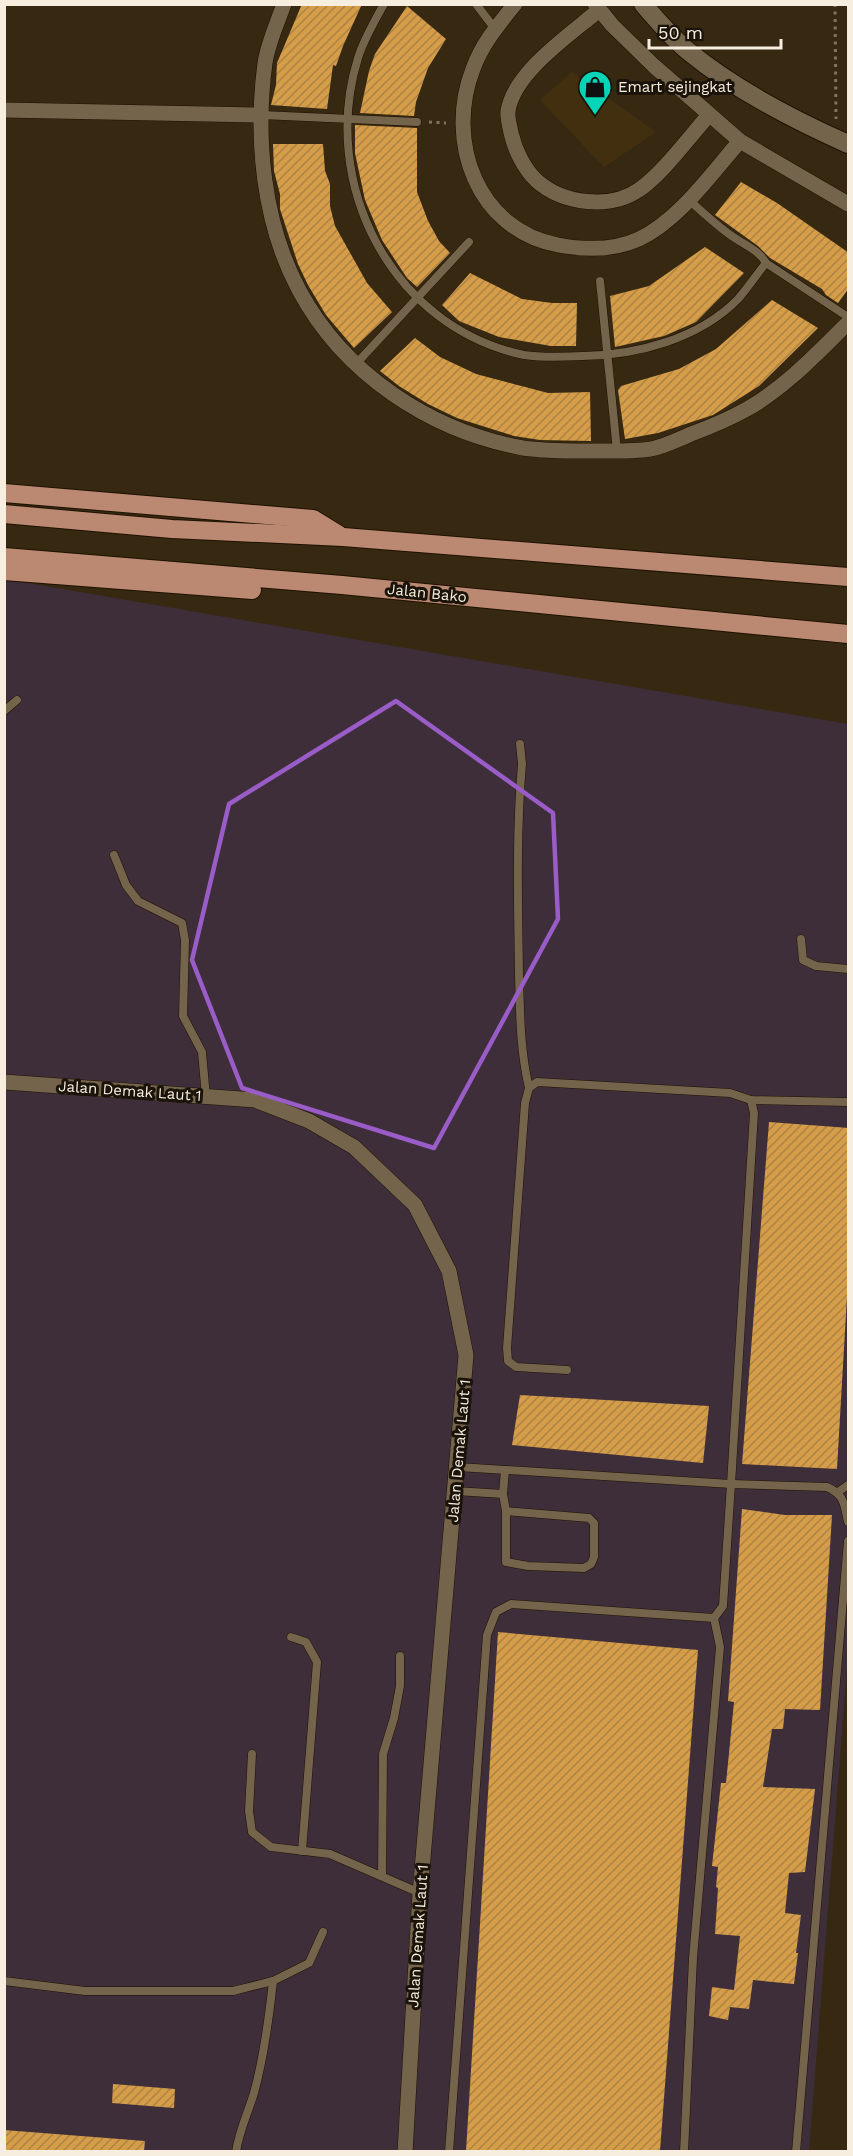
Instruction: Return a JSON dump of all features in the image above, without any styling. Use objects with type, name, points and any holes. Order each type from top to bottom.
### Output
[{"type":"main road","points":[[4,493],[313,519],[343,537]]},
{"type":"main road","points":[[4,514],[172,528],[343,537],[849,577]]},
{"type":"main road","name":"Jalan Bako","points":[[4,557],[342,585],[849,634]]},
{"type":"main road","points":[[4,571],[308,595],[342,585]]},
{"type":"street","points":[[284,4],[270,41],[265,63],[262,115],[264,174],[282,250],[299,290],[332,338],[355,364],[385,389],[426,415],[444,424],[525,448],[616,451],[652,448],[708,428],[749,408],[793,375],[849,323]]},
{"type":"street","points":[[515,4],[480,52],[466,94],[463,124],[470,170],[487,202],[511,226],[546,243],[596,249],[628,243],[665,224],[740,141]]},
{"type":"street","points":[[643,4],[675,39],[707,65],[763,101],[842,141]]},
{"type":"street","points":[[709,115],[659,172],[640,189],[610,201],[587,201],[565,197],[544,187],[536,180],[518,155],[512,138],[508,111],[523,79],[597,7],[654,66],[740,141],[849,204]]},
{"type":"street","points":[[4,110],[262,115]]},
{"type":"street","name":"Jalan Demak Laut 1","points":[[4,1082],[255,1100],[309,1121],[354,1147],[416,1205],[449,1271],[466,1355],[420,1893],[405,2151]]},
{"type":"lane","points":[[384,4],[358,58],[348,119],[351,171],[362,210],[392,270],[417,298],[445,320],[465,332],[510,351],[548,357],[607,356],[631,352],[666,341],[706,323],[739,298],[766,263]]},
{"type":"lane","points":[[476,4],[495,29]]},
{"type":"lane","points":[[262,115],[417,122]]},
{"type":"lane","points":[[688,199],[728,234],[760,253],[766,263],[849,317]]},
{"type":"lane","points":[[355,364],[469,242]]},
{"type":"lane","points":[[600,281],[616,451]]},
{"type":"lane","points":[[4,711],[17,700]]},
{"type":"lane","points":[[520,744],[522,764],[518,908],[519,1002],[521,1053],[529,1088],[525,1103],[508,1361],[516,1367],[567,1370]]},
{"type":"lane","points":[[114,855],[126,885],[138,901],[182,923],[185,940],[183,1016],[202,1052],[206,1097]]},
{"type":"lane","points":[[801,939],[803,960],[816,966],[849,969]]},
{"type":"lane","points":[[529,1088],[537,1083],[571,1084],[730,1093],[751,1100],[849,1102]]},
{"type":"lane","points":[[684,2151],[693,1958],[720,1647],[714,1618],[723,1605],[731,1484],[754,1113],[751,1100]]},
{"type":"lane","points":[[458,1467],[731,1484],[827,1487],[838,1492],[844,1503],[849,1522]]},
{"type":"lane","points":[[505,1470],[503,1494],[506,1511],[506,1562],[528,1566],[584,1568],[591,1564],[594,1557],[594,1523],[589,1518],[506,1511]]},
{"type":"lane","points":[[838,1492],[849,1485]]},
{"type":"lane","points":[[456,1491],[503,1494]]},
{"type":"lane","points":[[796,2151],[849,1541]]},
{"type":"lane","points":[[450,2151],[487,1635],[496,1612],[511,1604],[714,1618]]},
{"type":"lane","points":[[291,1637],[306,1642],[317,1662],[302,1851]]},
{"type":"lane","points":[[382,1876],[383,1754],[400,1686],[400,1656]]},
{"type":"lane","points":[[252,1754],[249,1811],[252,1832],[271,1847],[330,1854],[420,1893]]},
{"type":"lane","points":[[4,1981],[85,1992],[233,1991],[273,1981],[309,1963],[323,1932]]},
{"type":"lane","points":[[236,2151],[239,2133],[254,2092],[268,2027],[273,1981]]},
{"type":"path","points":[[836,4],[842,141]]},
{"type":"path","points":[[417,122],[463,124]]},
{"type":"highlighted area","points":[[396,701],[553,813],[558,919],[434,1148],[242,1088],[192,960],[229,804]]},
{"type":"shaded area","name":"Emart sejingkat","points":[[572,72],[656,132],[604,167],[540,100]]},
{"type":"shaded area","points":[[4,579],[848,724],[848,1655],[809,2151],[5,2151]]},
{"type":"building","points":[[302,4],[362,4],[336,66],[333,65],[327,109],[271,105],[276,85],[277,63]]},
{"type":"building","points":[[407,6],[446,39],[428,68],[416,102],[414,116],[360,113],[375,54]]},
{"type":"building","points":[[355,125],[417,128],[417,192],[428,221],[439,241],[450,253],[417,287],[407,278],[382,240],[365,200],[355,153]]},
{"type":"building","points":[[273,144],[323,144],[325,171],[330,184],[330,206],[335,226],[367,283],[392,312],[354,348],[326,315],[298,264],[280,209],[280,194],[274,171]]},
{"type":"building","points":[[741,182],[777,203],[849,253],[849,288],[838,303],[826,295],[822,289],[770,258],[758,246],[715,215]]},
{"type":"building","points":[[705,247],[744,273],[696,322],[664,336],[615,347],[610,296],[649,286]]},
{"type":"building","points":[[470,273],[522,299],[552,303],[577,303],[576,346],[551,346],[499,337],[459,321],[442,305]]},
{"type":"building","points":[[772,300],[818,328],[759,386],[713,415],[658,433],[625,439],[618,390],[621,386],[679,369],[716,349]]},
{"type":"building","points":[[415,338],[440,357],[476,374],[548,393],[590,392],[591,441],[540,440],[514,436],[457,418],[428,404],[380,371]]},
{"type":"building","points":[[769,1122],[849,1128],[849,1262],[837,1469],[742,1464]]},
{"type":"building","points":[[520,1395],[709,1406],[703,1463],[512,1445]]},
{"type":"building","points":[[742,1509],[785,1515],[832,1515],[820,1710],[785,1709],[783,1729],[772,1729],[763,1787],[815,1789],[805,1872],[789,1873],[785,1913],[801,1915],[794,1984],[753,1980],[749,2009],[730,2007],[728,2020],[709,2016],[712,1987],[734,1990],[740,1936],[715,1934],[718,1867],[712,1866],[721,1783],[726,1783],[734,1702],[728,1701]]},
{"type":"building","points":[[498,1632],[698,1650],[660,2151],[466,2151]]},
{"type":"building","points":[[113,2084],[175,2089],[174,2108],[112,2103]]},
{"type":"building","points":[[4,2130],[145,2141],[144,2151],[4,2151]]},
{"type":"place","name":"Emart sejingkat","points":[[595,116]]}]
